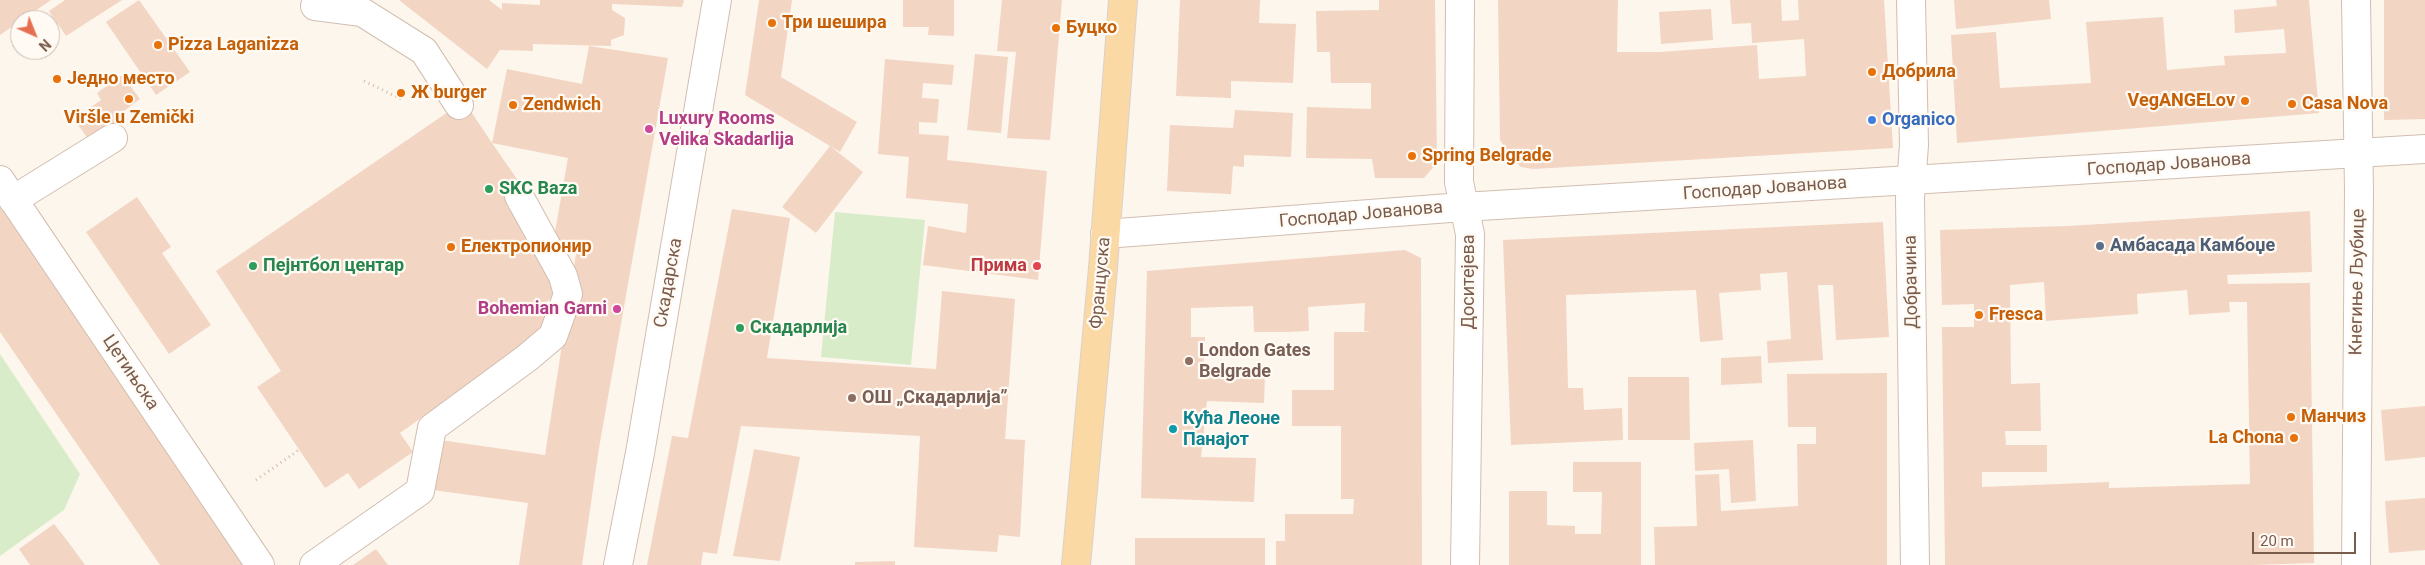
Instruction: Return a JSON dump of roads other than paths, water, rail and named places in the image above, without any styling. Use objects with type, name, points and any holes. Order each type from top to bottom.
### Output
[{"type":"main road","name":"Француска","points":[[1076,565],[1105,234],[1122,0]]},
{"type":"street","name":"Скадарска","points":[[618,565],[641,443],[717,0]]},
{"type":"street","name":"Доситејева","points":[[1460,0],[1459,182],[1470,234],[1465,565]]},
{"type":"street","name":"Добрачина","points":[[1911,0],[1914,145],[1911,181],[1915,565]]},
{"type":"street","name":"Кнегиње Љубице","points":[[2356,0],[2358,153],[2356,565]]},
{"type":"street","points":[[315,6],[362,12],[424,51],[459,105]]},
{"type":"street","points":[[7,190],[113,138]]},
{"type":"street","name":"Господар Јованова","points":[[1105,234],[1463,206],[1911,181],[2425,149]]},
{"type":"street","name":"Цетињска","points":[[7,190],[260,565]]},
{"type":"street","points":[[314,565],[420,491],[432,428],[527,358],[553,336],[568,294],[563,276],[519,196]]},
{"type":"place","name":"Три шешира","points":[[772,23]]},
{"type":"place","name":"Буцко","points":[[1056,28]]},
{"type":"place","name":"Pizza Laganizza","points":[[158,45]]},
{"type":"place","name":"Добрила","points":[[1872,72]]},
{"type":"place","name":"Једно место","points":[[57,79]]},
{"type":"place","name":"Ж burger","points":[[401,93]]},
{"type":"place","name":"Viršle u Zemički","points":[[129,99]]},
{"type":"place","name":"VegANGELov","points":[[2245,101]]},
{"type":"place","name":"Casa Nova","points":[[2292,104]]},
{"type":"place","name":"Zendwich","points":[[513,105]]},
{"type":"place","name":"Organico","points":[[1872,120]]},
{"type":"place","name":"Luxury Rooms Velika Skadarlija","points":[[649,129]]},
{"type":"place","name":"Spring Belgrade","points":[[1412,156]]},
{"type":"place","name":"SKC Baza","points":[[489,189]]},
{"type":"place","name":"Амбасада Камбоџе","points":[[2100,246]]},
{"type":"place","name":"Електропионир","points":[[451,247]]},
{"type":"place","name":"Пејнтбол центар","points":[[253,266]]},
{"type":"place","name":"Прима","points":[[1037,266]]},
{"type":"place","name":"Bohemian Garni","points":[[617,309]]},
{"type":"place","name":"Fresca","points":[[1979,315]]},
{"type":"place","name":"Скадарлија","points":[[740,328]]},
{"type":"place","name":"London Gates Belgrade","points":[[1189,361]]},
{"type":"place","name":"ОШ „Скадарлија”","points":[[852,398]]},
{"type":"place","name":"Манчиз","points":[[2291,417]]},
{"type":"place","name":"Кућа Леоне Панајот","points":[[1173,429]]},
{"type":"place","name":"La Chona","points":[[2294,438]]}]
